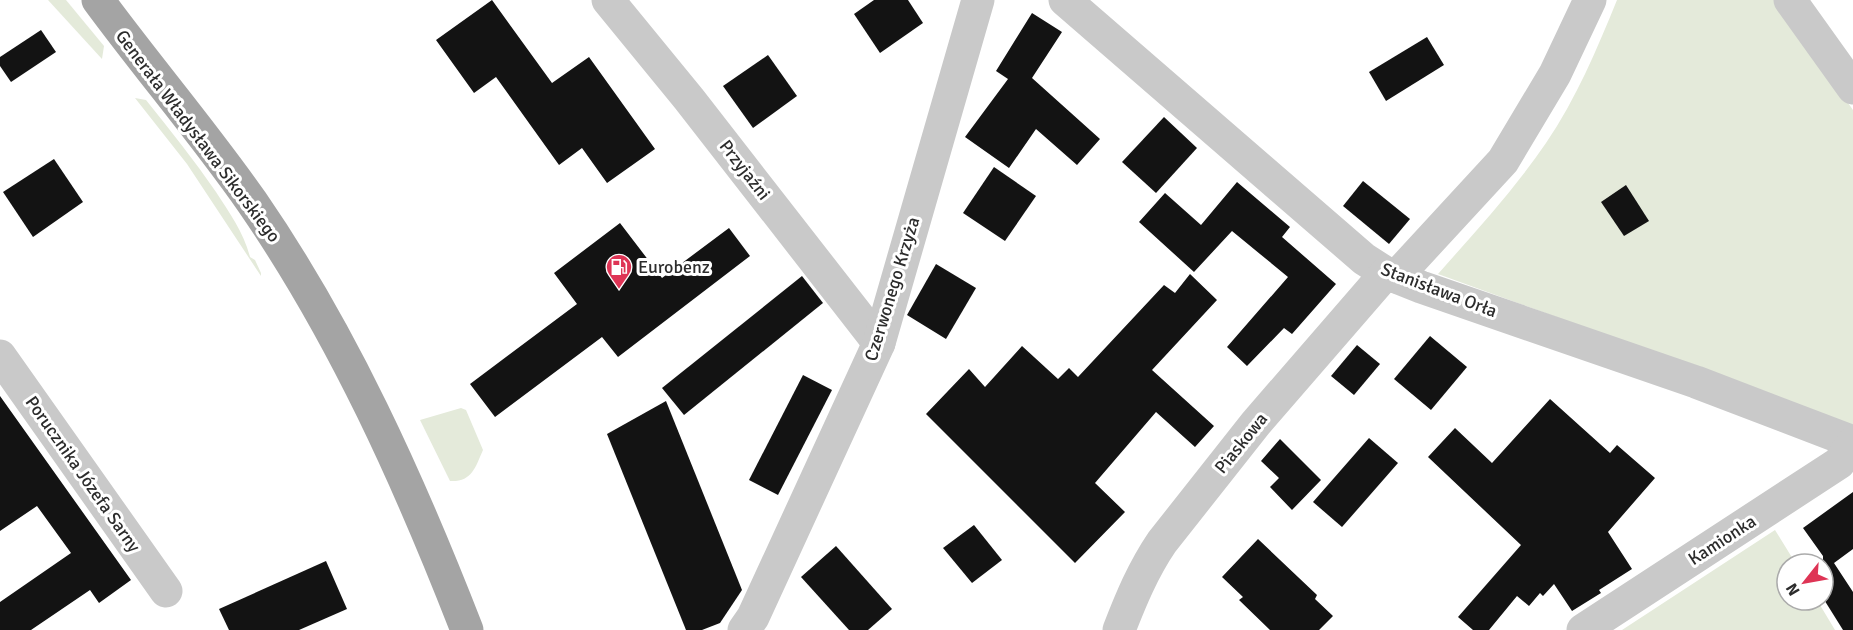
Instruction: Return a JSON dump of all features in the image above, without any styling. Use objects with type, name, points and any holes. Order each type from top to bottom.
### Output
[{"type":"main road","name":"Generała Władysława Sikorskiego","points":[[98,0],[252,202],[295,270],[348,363],[392,448],[467,630]]},
{"type":"street","name":"Przyjaźni","points":[[608,0],[689,99],[879,343]]},
{"type":"street","name":"Czerwonego Krzyża","points":[[744,630],[753,616],[879,343],[978,0]]},
{"type":"street","name":"Stanisława Orła","points":[[1065,0],[1364,259],[1391,275],[1687,379],[1853,442]]},
{"type":"street","name":"Piaskowa","points":[[1119,630],[1148,562],[1256,423],[1391,275],[1503,161],[1555,74],[1590,0]]},
{"type":"street","points":[[1790,0],[1853,88]]},
{"type":"street","name":"Porucznika Józefa Sarny","points":[[0,356],[166,591]]},
{"type":"street","name":"Kamionka","points":[[1583,630],[1839,463],[1853,442]]},
{"type":"green space","points":[[48,0],[66,0],[104,46],[102,59]]},
{"type":"green space","points":[[1617,0],[1776,0],[1853,110],[1853,425],[1438,274],[1508,194],[1546,143],[1594,55]]},
{"type":"green space","points":[[135,98],[146,100],[208,180],[236,223],[250,257],[255,260],[261,276],[187,164]]},
{"type":"green space","points":[[461,408],[466,410],[483,450],[472,473],[463,479],[450,481],[420,420]]},
{"type":"green space","points":[[1775,530],[1789,552],[1775,552],[1775,612],[1824,612],[1835,630],[1622,630]]},
{"type":"building","points":[[492,0],[552,83],[589,57],[655,149],[607,183],[582,148],[559,165],[496,77],[474,93],[436,40]]},
{"type":"building","points":[[874,0],[908,0],[923,23],[880,53],[854,14]]},
{"type":"building","points":[[1032,13],[1062,32],[1032,78],[1100,139],[1077,165],[1036,129],[1009,168],[965,137],[1008,79],[996,71]]},
{"type":"building","points":[[41,30],[56,52],[11,82],[0,66],[0,57]]},
{"type":"building","points":[[1427,37],[1444,65],[1386,101],[1369,72]]},
{"type":"building","points":[[768,55],[797,96],[753,128],[723,86]]},
{"type":"building","points":[[1164,117],[1197,148],[1156,193],[1122,162]]},
{"type":"building","points":[[54,159],[83,202],[33,237],[3,192]]},
{"type":"building","points":[[994,167],[1036,196],[1005,241],[963,213]]},
{"type":"building","points":[[1363,181],[1410,219],[1389,244],[1343,206]]},
{"type":"building","points":[[1237,182],[1290,227],[1282,237],[1336,284],[1292,334],[1284,328],[1247,366],[1227,347],[1288,277],[1232,231],[1194,272],[1139,222],[1165,193],[1201,225]]},
{"type":"building","points":[[1626,185],[1649,221],[1624,236],[1601,202]]},
{"type":"building","points":[[620,223],[662,278],[729,228],[750,256],[618,357],[602,337],[495,417],[470,384],[577,304],[554,273]]},
{"type":"building","points":[[936,264],[976,288],[946,339],[907,315]]},
{"type":"building","points":[[1190,274],[1217,300],[1152,370],[1214,426],[1195,447],[1156,412],[1095,483],[1125,512],[1075,563],[926,414],[969,369],[985,387],[1022,346],[1058,379],[1069,368],[1078,377],[1164,285],[1175,293]]},
{"type":"building","points":[[802,276],[823,303],[684,415],[662,388]]},
{"type":"building","points":[[1430,336],[1467,367],[1431,410],[1394,379]]},
{"type":"building","points":[[1357,345],[1380,364],[1354,395],[1331,376]]},
{"type":"building","points":[[803,375],[832,390],[778,495],[749,480]]},
{"type":"building","points":[[0,396],[131,580],[99,603],[90,590],[31,630],[0,630],[0,602],[71,553],[37,506],[0,531]]},
{"type":"building","points":[[1550,399],[1610,453],[1617,445],[1655,478],[1608,532],[1632,569],[1599,590],[1601,593],[1572,611],[1554,584],[1543,596],[1540,593],[1529,606],[1517,596],[1489,630],[1473,630],[1458,617],[1521,545],[1428,457],[1455,428],[1492,463]]},
{"type":"building","points":[[666,401],[742,590],[720,623],[702,630],[686,630],[607,434]]},
{"type":"building","points":[[1369,438],[1398,463],[1342,527],[1313,502]]},
{"type":"building","points":[[1280,439],[1321,480],[1292,510],[1270,487],[1279,478],[1261,461]]},
{"type":"building","points":[[1853,492],[1853,549],[1835,562],[1835,552],[1820,552],[1803,528]]},
{"type":"building","points":[[974,525],[1002,560],[972,583],[943,548]]},
{"type":"building","points":[[1258,539],[1317,595],[1315,599],[1333,616],[1319,630],[1270,630],[1239,600],[1243,597],[1222,577]]},
{"type":"building","points":[[836,546],[892,609],[868,630],[849,630],[801,577]]},
{"type":"building","points":[[326,561],[347,609],[299,630],[229,630],[219,609]]},
{"type":"building","points":[[1835,565],[1853,592],[1853,630],[1843,630],[1832,612],[1835,612]]},
{"type":"place","name":"Eurobenz","points":[[619,290]]}]
